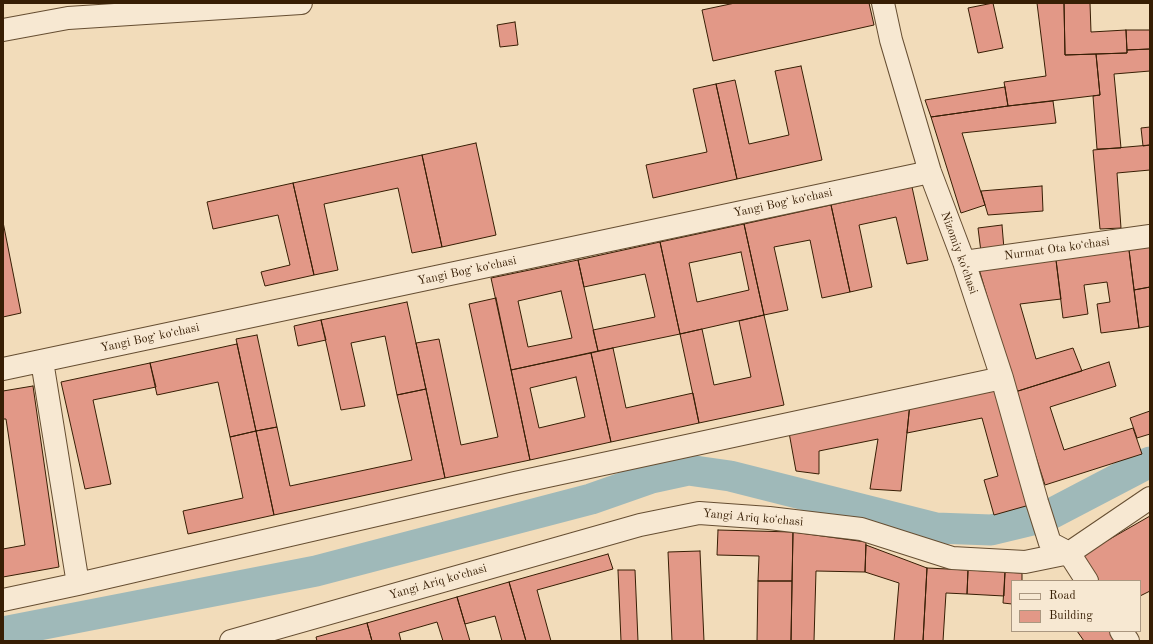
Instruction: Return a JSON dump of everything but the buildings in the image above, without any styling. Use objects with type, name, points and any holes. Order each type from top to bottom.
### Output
[{"type":"street","points":[[3,30],[67,10],[301,3]]},
{"type":"street","name":"Nizomiy koʻchasi","points":[[884,3],[891,40],[930,172],[964,262],[1002,378],[1050,543],[1069,553]]},
{"type":"street","name":"Yangi Bogʻ koʻchasi","points":[[3,369],[930,172]]},
{"type":"street","name":"Nurmat Ota koʻchasi","points":[[964,262],[1150,236]]},
{"type":"street","points":[[42,361],[78,584]]},
{"type":"street","points":[[3,600],[515,483],[1002,378]]},
{"type":"street","name":"Yangi Ariq koʻchasi","points":[[231,641],[640,525],[699,513],[769,518],[861,529],[952,558],[1025,562],[1069,553],[1150,498]]},
{"type":"street","points":[[1069,553],[1086,580]]},
{"type":"street","points":[[1122,632],[1128,641]]},
{"type":"waterway","points":[[3,632],[316,571],[591,499],[651,478],[688,470],[730,476],[936,528],[991,530],[1045,517],[1150,462]]}]
